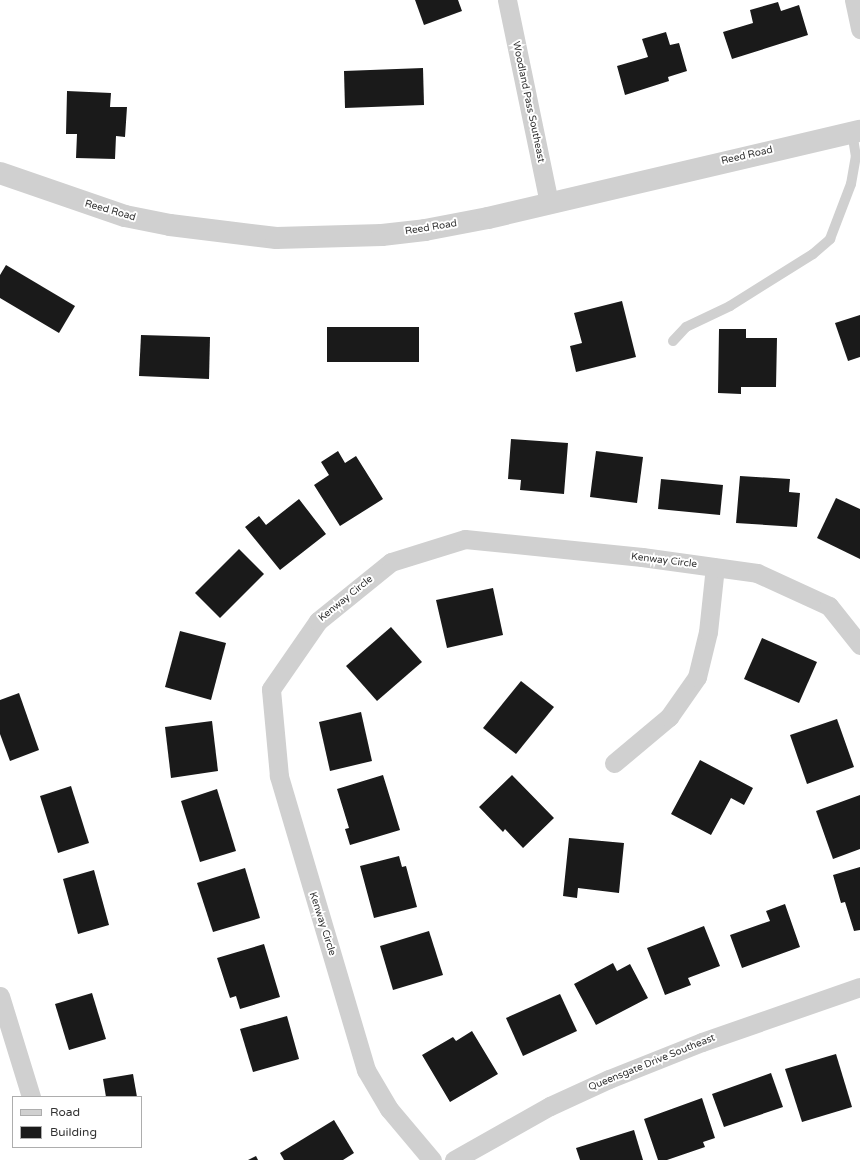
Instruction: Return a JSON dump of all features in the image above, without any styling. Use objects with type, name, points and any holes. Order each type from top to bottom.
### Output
[{"type":"street","name":"Woodland Pass Southeast","points":[[507,0],[549,203]]},
{"type":"street","points":[[854,0],[860,29]]},
{"type":"street","name":"Reed Road","points":[[0,174],[125,216],[191,228],[276,238],[382,234],[425,230],[856,132]]},
{"type":"street","name":"Kenway Circle","points":[[432,1160],[389,1109],[366,1070],[279,776],[271,689],[318,621],[391,562],[464,539],[757,573],[829,606],[860,645]]},
{"type":"street","points":[[614,763],[669,717],[697,677],[708,632],[715,567]]},
{"type":"street","name":"Queensgate Drive Southeast","points":[[454,1160],[550,1106],[610,1079],[702,1042],[860,987]]},
{"type":"street","points":[[0,996],[31,1096]]},
{"type":"lane","points":[[673,341],[686,327],[730,306],[813,254],[830,238],[851,184],[856,157],[856,132]]},
{"type":"building","points":[[415,0],[458,0],[462,11],[424,25]]},
{"type":"building","points":[[778,2],[781,11],[799,5],[808,35],[732,59],[723,32],[753,23],[750,10]]},
{"type":"building","points":[[666,32],[670,45],[679,43],[687,71],[668,77],[669,81],[625,95],[617,66],[648,57],[642,39]]},
{"type":"building","points":[[423,68],[424,105],[345,108],[344,71]]},
{"type":"building","points":[[67,91],[111,93],[110,107],[127,107],[125,137],[116,136],[115,159],[76,158],[77,134],[66,134]]},
{"type":"building","points":[[6,265],[75,306],[59,333],[0,298],[0,275]]},
{"type":"building","points":[[622,301],[636,357],[576,372],[570,346],[582,343],[574,313]]},
{"type":"building","points":[[860,315],[860,357],[848,361],[835,323]]},
{"type":"building","points":[[327,327],[419,327],[419,362],[327,362]]},
{"type":"building","points":[[719,329],[746,329],[746,338],[777,338],[776,387],[741,387],[741,394],[718,393]]},
{"type":"building","points":[[141,335],[210,337],[209,379],[139,376]]},
{"type":"building","points":[[511,439],[568,443],[564,494],[520,490],[521,480],[508,479]]},
{"type":"building","points":[[338,451],[345,463],[356,456],[383,499],[340,526],[314,485],[329,475],[321,462]]},
{"type":"building","points":[[596,451],[643,457],[637,503],[590,497]]},
{"type":"building","points":[[740,476],[790,479],[789,492],[800,493],[797,527],[736,523]]},
{"type":"building","points":[[661,479],[723,485],[720,515],[658,509]]},
{"type":"building","points":[[836,498],[860,509],[860,559],[817,538]]},
{"type":"building","points":[[299,499],[326,534],[280,570],[245,527],[259,516],[266,525]]},
{"type":"building","points":[[239,549],[264,574],[220,618],[195,593]]},
{"type":"building","points":[[493,588],[503,635],[447,648],[436,600]]},
{"type":"building","points":[[391,627],[422,662],[377,701],[346,666]]},
{"type":"building","points":[[180,631],[226,643],[211,700],[165,687]]},
{"type":"building","points":[[762,638],[817,662],[799,703],[744,679]]},
{"type":"building","points":[[521,681],[554,707],[516,754],[483,728]]},
{"type":"building","points":[[19,693],[39,750],[10,761],[0,734],[0,700]]},
{"type":"building","points":[[361,712],[372,761],[330,771],[319,722]]},
{"type":"building","points":[[837,719],[854,767],[807,784],[790,735]]},
{"type":"building","points":[[212,721],[218,771],[171,778],[165,727]]},
{"type":"building","points":[[700,760],[753,788],[744,805],[731,798],[711,835],[671,814]]},
{"type":"building","points":[[383,775],[400,830],[350,845],[345,829],[349,828],[337,789]]},
{"type":"building","points":[[512,775],[554,818],[523,848],[505,829],[503,832],[479,807]]},
{"type":"building","points":[[71,786],[89,843],[58,853],[40,796]]},
{"type":"building","points":[[217,789],[236,851],[200,862],[181,801]]},
{"type":"building","points":[[860,795],[860,849],[833,859],[816,811]]},
{"type":"building","points":[[569,838],[624,843],[619,893],[578,888],[577,898],[563,896]]},
{"type":"building","points":[[399,856],[402,867],[406,866],[417,907],[374,918],[360,866]]},
{"type":"building","points":[[860,867],[860,930],[854,931],[845,902],[841,903],[833,875]]},
{"type":"building","points":[[245,868],[260,918],[213,932],[197,883]]},
{"type":"building","points":[[94,870],[109,925],[78,934],[63,879]]},
{"type":"building","points":[[785,904],[800,947],[742,968],[730,935],[770,921],[766,911]]},
{"type":"building","points":[[704,926],[720,966],[688,978],[691,985],[665,995],[647,948]]},
{"type":"building","points":[[429,931],[443,975],[393,990],[380,946]]},
{"type":"building","points":[[264,944],[280,997],[240,1009],[236,996],[230,998],[217,958]]},
{"type":"building","points":[[613,963],[617,971],[630,964],[648,998],[596,1025],[574,984]]},
{"type":"building","points":[[92,993],[106,1039],[69,1050],[55,1004]]},
{"type":"building","points":[[560,994],[577,1031],[523,1056],[506,1018]]},
{"type":"building","points":[[287,1016],[299,1059],[253,1072],[240,1029]]},
{"type":"building","points":[[472,1031],[498,1074],[450,1102],[422,1055],[453,1037],[456,1041]]},
{"type":"building","points":[[836,1054],[852,1107],[802,1122],[785,1069]]},
{"type":"building","points":[[771,1073],[783,1107],[724,1127],[712,1094]]},
{"type":"building","points":[[133,1074],[137,1096],[106,1096],[103,1079]]},
{"type":"building","points":[[702,1098],[715,1138],[703,1142],[705,1147],[667,1160],[658,1160],[644,1119]]},
{"type":"building","points":[[334,1120],[354,1153],[343,1160],[284,1160],[280,1153]]},
{"type":"building","points":[[634,1130],[643,1160],[580,1160],[576,1148]]},
{"type":"building","points":[[256,1156],[258,1160],[248,1160]]}]
